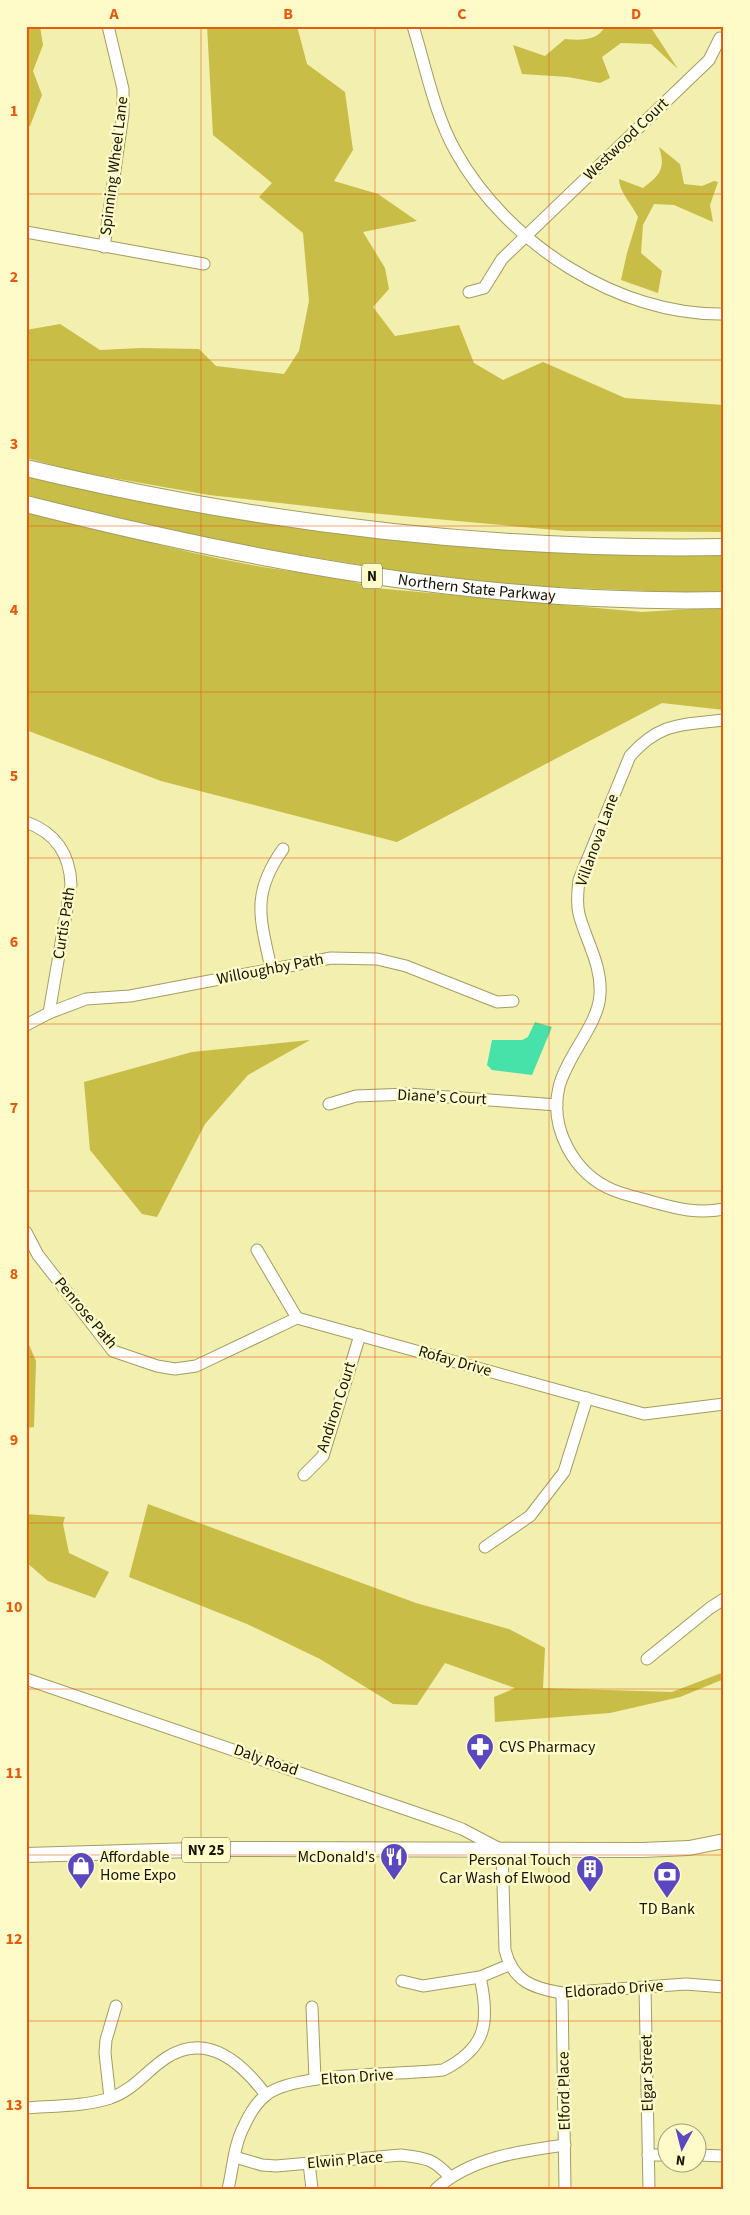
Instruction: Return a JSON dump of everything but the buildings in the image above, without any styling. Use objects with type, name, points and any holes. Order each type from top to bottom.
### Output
[{"type":"highway","points":[[26,468],[126,491],[204,506],[282,519],[389,532],[575,546],[724,547]]},
{"type":"highway","name":"Northern State Parkway","points":[[26,504],[238,552],[416,583],[573,598],[724,600]]},
{"type":"main road","name":"NY 25","points":[[26,1854],[227,1850],[669,1850],[724,1841]]},
{"type":"street","name":"Spinning Wheel Lane","points":[[104,247],[123,114],[123,89],[108,26]]},
{"type":"street","points":[[413,26],[436,107],[456,152],[487,196],[526,236],[584,276],[638,302],[687,312],[724,314]]},
{"type":"street","name":"Westwood Court","points":[[469,292],[484,288],[502,259],[709,60],[720,38]]},
{"type":"street","points":[[26,232],[204,264]]},
{"type":"street","name":"Villanova Lane","points":[[724,720],[662,729],[643,741],[630,756],[623,772],[579,880],[577,897],[579,912],[597,964],[600,995],[592,1022],[570,1057],[563,1073],[557,1104],[557,1118],[563,1138],[586,1174],[613,1190],[697,1212],[724,1209]]},
{"type":"street","name":"Curtis Path","points":[[26,822],[40,827],[54,839],[70,868],[71,885],[49,1013]]},
{"type":"street","points":[[272,968],[260,914],[261,893],[272,865],[283,849]]},
{"type":"street","name":"Willoughby Path","points":[[26,1025],[49,1013],[86,999],[130,996],[331,958],[378,959],[406,966],[496,1002],[513,1001]]},
{"type":"street","name":"Diane's Court","points":[[329,1104],[356,1096],[408,1094],[557,1104]]},
{"type":"street","name":"Penrose Path","points":[[26,1232],[38,1255],[113,1351],[157,1366],[175,1369],[196,1366],[298,1318]]},
{"type":"street","points":[[257,1250],[298,1318]]},
{"type":"street","name":"Rofay Drive","points":[[298,1318],[644,1414],[724,1404]]},
{"type":"street","name":"Andiron Court","points":[[304,1475],[323,1456],[360,1334]]},
{"type":"street","points":[[485,1547],[530,1516],[564,1472],[587,1398]]},
{"type":"street","points":[[647,1660],[710,1608],[724,1600]]},
{"type":"street","name":"Daly Road","points":[[26,1679],[440,1821],[462,1829],[502,1850]]},
{"type":"street","points":[[402,1981],[422,1986],[480,1978],[509,1965],[505,1950],[502,1850]]},
{"type":"street","name":"Eldorado Drive","points":[[509,1965],[516,1974],[528,1983],[546,1991],[562,1993],[686,1984],[724,1987]]},
{"type":"street","name":"Elton Drive","points":[[228,2189],[243,2127],[253,2110],[266,2095],[280,2087],[315,2079],[443,2070],[457,2063],[470,2052],[480,2039],[484,2025],[486,2011],[480,1978]]},
{"type":"street","name":"Elgar Street","points":[[645,1987],[649,2189]]},
{"type":"street","name":"Elford Place","points":[[562,1993],[564,2189]]},
{"type":"street","points":[[110,2098],[105,2053],[106,2040],[116,2006]]},
{"type":"street","points":[[312,2007],[315,2079]]},
{"type":"street","points":[[26,2108],[110,2098],[136,2085],[167,2057],[183,2050],[199,2049],[214,2050],[229,2056],[254,2079],[266,2095]]},
{"type":"street","points":[[436,2189],[450,2176],[505,2155],[565,2145]]},
{"type":"street","name":"Elwin Place","points":[[235,2157],[262,2165],[401,2155],[420,2157],[437,2163],[450,2176]]},
{"type":"street","points":[[648,2155],[658,2155]]},
{"type":"street","points":[[708,2155],[724,2156]]},
{"type":"street","points":[[309,2163],[312,2189]]},
{"type":"shaded area","points":[[26,26],[40,26],[43,45],[33,71],[42,95],[30,126],[26,128]]},
{"type":"shaded area","points":[[207,26],[297,26],[307,64],[345,92],[353,150],[334,181],[378,194],[417,221],[363,232],[385,268],[389,289],[373,307],[395,336],[459,325],[474,363],[503,380],[543,362],[625,398],[724,405],[724,532],[566,531],[359,512],[209,495],[79,472],[26,458],[26,330],[60,324],[100,350],[141,348],[199,349],[216,366],[284,374],[299,351],[309,301],[303,233],[259,197],[272,183],[213,135]]},
{"type":"shaded area","points":[[605,26],[650,26],[678,69],[651,44],[621,43],[602,57],[610,78],[600,83],[568,77],[522,74],[513,45],[545,56],[565,39],[588,39],[598,35]]},
{"type":"shaded area","points":[[659,147],[680,164],[684,184],[702,186],[714,181],[718,182],[710,205],[713,222],[674,205],[654,204],[643,225],[641,253],[662,271],[658,293],[621,280],[638,217],[623,193],[619,179],[643,188],[660,171],[662,161]]},
{"type":"shaded area","points":[[26,470],[285,523],[724,550],[724,592],[697,593],[478,584],[219,542],[112,518],[26,495]]},
{"type":"shaded area","points":[[26,508],[166,547],[267,568],[345,580],[375,588],[642,612],[724,607],[724,710],[662,703],[397,842],[161,781],[26,730]]},
{"type":"shaded area","points":[[535,1022],[552,1027],[532,1075],[492,1070],[487,1065],[492,1040],[522,1040],[528,1037]]},
{"type":"shaded area","points":[[310,1040],[248,1075],[205,1124],[157,1217],[142,1214],[90,1150],[84,1082],[192,1052]]},
{"type":"shaded area","points":[[26,1338],[36,1361],[34,1427],[26,1428]]},
{"type":"shaded area","points":[[148,1504],[416,1603],[509,1629],[545,1648],[543,1688],[672,1692],[724,1672],[724,1679],[680,1697],[610,1713],[495,1722],[494,1697],[515,1688],[445,1663],[417,1705],[393,1704],[320,1659],[247,1624],[129,1577]]},
{"type":"shaded area","points":[[26,1514],[65,1517],[63,1524],[69,1553],[109,1572],[95,1598],[48,1581],[26,1562]]},
{"type":"place","name":"CVS Pharmacy","points":[[480,1771]]},
{"type":"place","name":"McDonald's","points":[[394,1881]]},
{"type":"place","name":"Affordable Home Expo","points":[[81,1890]]},
{"type":"place","name":"Personal Touch Car Wash of Elwood","points":[[590,1893]]},
{"type":"place","name":"TD Bank","points":[[667,1899]]}]
